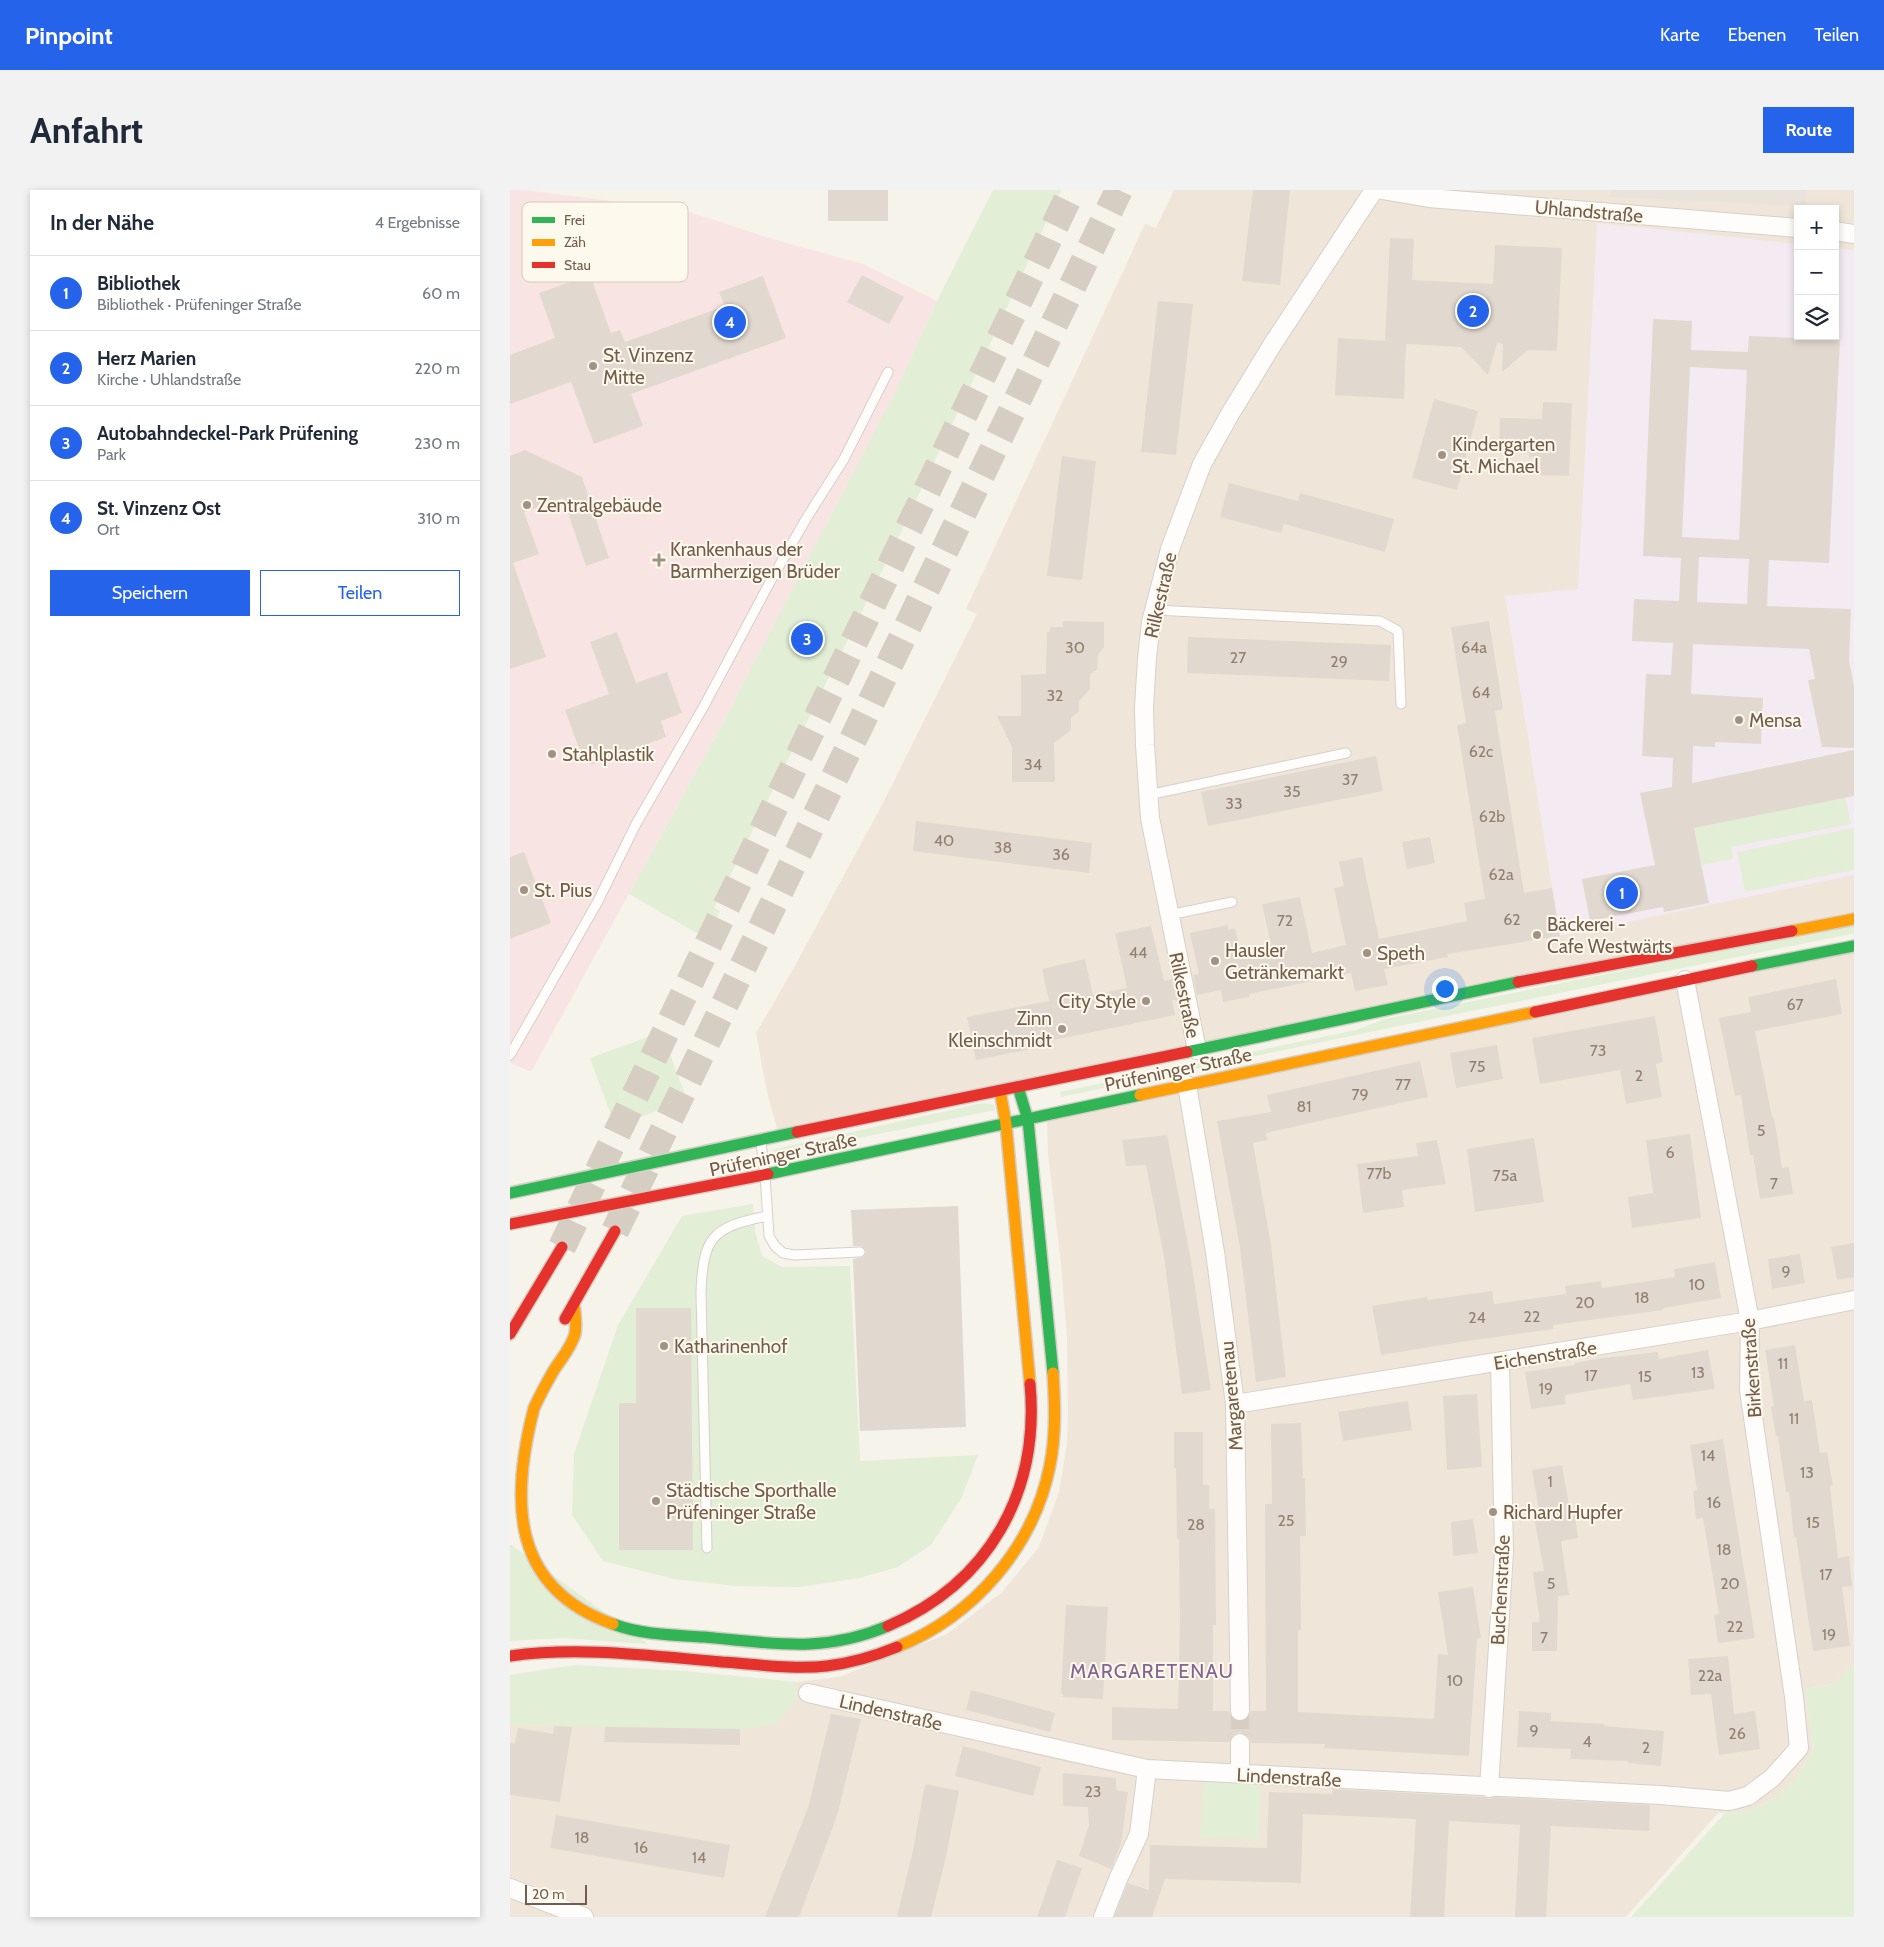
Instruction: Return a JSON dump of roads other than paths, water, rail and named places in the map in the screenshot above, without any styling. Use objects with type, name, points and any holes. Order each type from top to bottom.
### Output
[{"type":"main road","name":"Prüfeninger Straße","points":[[510,1193],[1197,1050],[1472,990],[1854,919]]},
{"type":"main road","name":"Prüfeninger Straße","points":[[510,1224],[765,1176],[1187,1085],[1854,946]]},
{"type":"main road","points":[[510,1656],[532,1652],[585,1652],[779,1666],[825,1666],[874,1656],[912,1642],[949,1620],[983,1591],[1009,1558],[1032,1522],[1048,1478],[1054,1437],[1054,1390],[1028,1120],[1018,1087]]},
{"type":"main road","points":[[574,1304],[575,1334],[527,1418],[517,1444],[512,1468],[511,1498],[515,1525],[524,1552],[540,1579],[558,1596],[587,1614],[619,1626],[656,1633],[808,1646],[846,1641],[887,1628],[920,1612],[955,1586],[980,1559],[1001,1530],[1015,1502],[1026,1466],[1031,1429],[1031,1395],[1006,1124],[1000,1091]]},
{"type":"main road","points":[[559,1328],[615,1231]]},
{"type":"main road","points":[[510,1334],[562,1247]]},
{"type":"street","name":"Rilkestraße","points":[[1197,1050],[1155,849],[1148,795],[1144,708],[1147,658],[1154,610],[1170,549],[1202,464],[1274,342],[1374,190]]},
{"type":"street","name":"Uhlandstraße","points":[[1382,190],[1429,198],[1794,228]]},
{"type":"street","points":[[1839,232],[1854,234]]},
{"type":"street","name":"Birkenstraße","points":[[1685,980],[1750,1321],[1749,1390],[1800,1748],[1772,1778]]},
{"type":"street","name":"Margaretenau","points":[[1187,1085],[1215,1252],[1235,1404],[1240,1711]]},
{"type":"street","name":"Eichenstraße","points":[[1235,1404],[1750,1321],[1854,1300]]},
{"type":"street","name":"Buchenstraße","points":[[1489,1788],[1504,1552],[1500,1362]]},
{"type":"street","name":"Lindenstraße","points":[[808,1693],[1147,1769],[1729,1801],[1748,1796],[1772,1778]]},
{"type":"street","points":[[1240,1743],[1240,1774]]},
{"type":"street","points":[[1104,1917],[1119,1877],[1139,1834],[1147,1769]]},
{"type":"street","points":[[510,1888],[584,1917]]},
{"type":"lane","points":[[510,1055],[597,903],[636,824],[704,706],[766,590],[806,519],[844,460],[888,372]]},
{"type":"lane","points":[[1154,610],[1380,621],[1398,631],[1401,704]]},
{"type":"lane","points":[[1148,795],[1346,752]]},
{"type":"lane","points":[[1169,915],[1232,902]]},
{"type":"lane","points":[[760,1140],[765,1176],[769,1236],[774,1246],[783,1253],[794,1255],[860,1252]]},
{"type":"lane","points":[[707,1548],[701,1293],[705,1255],[710,1243],[719,1232],[746,1220],[767,1216]]},
{"type":"tunnel","points":[[562,1247],[1072,190]]},
{"type":"tunnel","points":[[615,1231],[1119,190]]},
{"type":"tunnel","points":[[1240,1711],[1240,1743]]},
{"type":"place","name":"Herz Marien","points":[[1473,311]]},
{"type":"place","name":"St. Vinzenz Ost","points":[[730,322]]},
{"type":"place","name":"St. Vinzenz Mitte","points":[[593,366]]},
{"type":"place","name":"Kindergarten St. Michael","points":[[1442,455]]},
{"type":"place","name":"Zentralgebäude","points":[[527,505]]},
{"type":"place","name":"Krankenhaus der Barmherzigen Brüder","points":[[659,560]]},
{"type":"place","name":"Autobahndeckel-Park Prüfening","points":[[807,639]]},
{"type":"place","name":"Mensa","points":[[1739,720]]},
{"type":"place","name":"Stahlplastik","points":[[552,754]]},
{"type":"place","name":"St. Pius","points":[[524,890]]},
{"type":"place","name":"Bibliothek","points":[[1622,893]]},
{"type":"place","name":"Bäckerei - Cafe Westwärts","points":[[1537,935]]},
{"type":"place","name":"Speth","points":[[1367,953]]},
{"type":"place","name":"Hausler Getränkemarkt","points":[[1215,961]]},
{"type":"place","name":"City Style","points":[[1146,1001]]},
{"type":"place","name":"Zinn Kleinschmidt","points":[[1062,1029]]},
{"type":"place","name":"Katharinenhof","points":[[664,1346]]},
{"type":"place","name":"Städtische Sporthalle Prüfeninger Straße","points":[[656,1501]]},
{"type":"place","name":"Richard Hupfer","points":[[1493,1512]]},
{"type":"district","name":"MARGARETENAU","points":[[1152,1671]]}]
